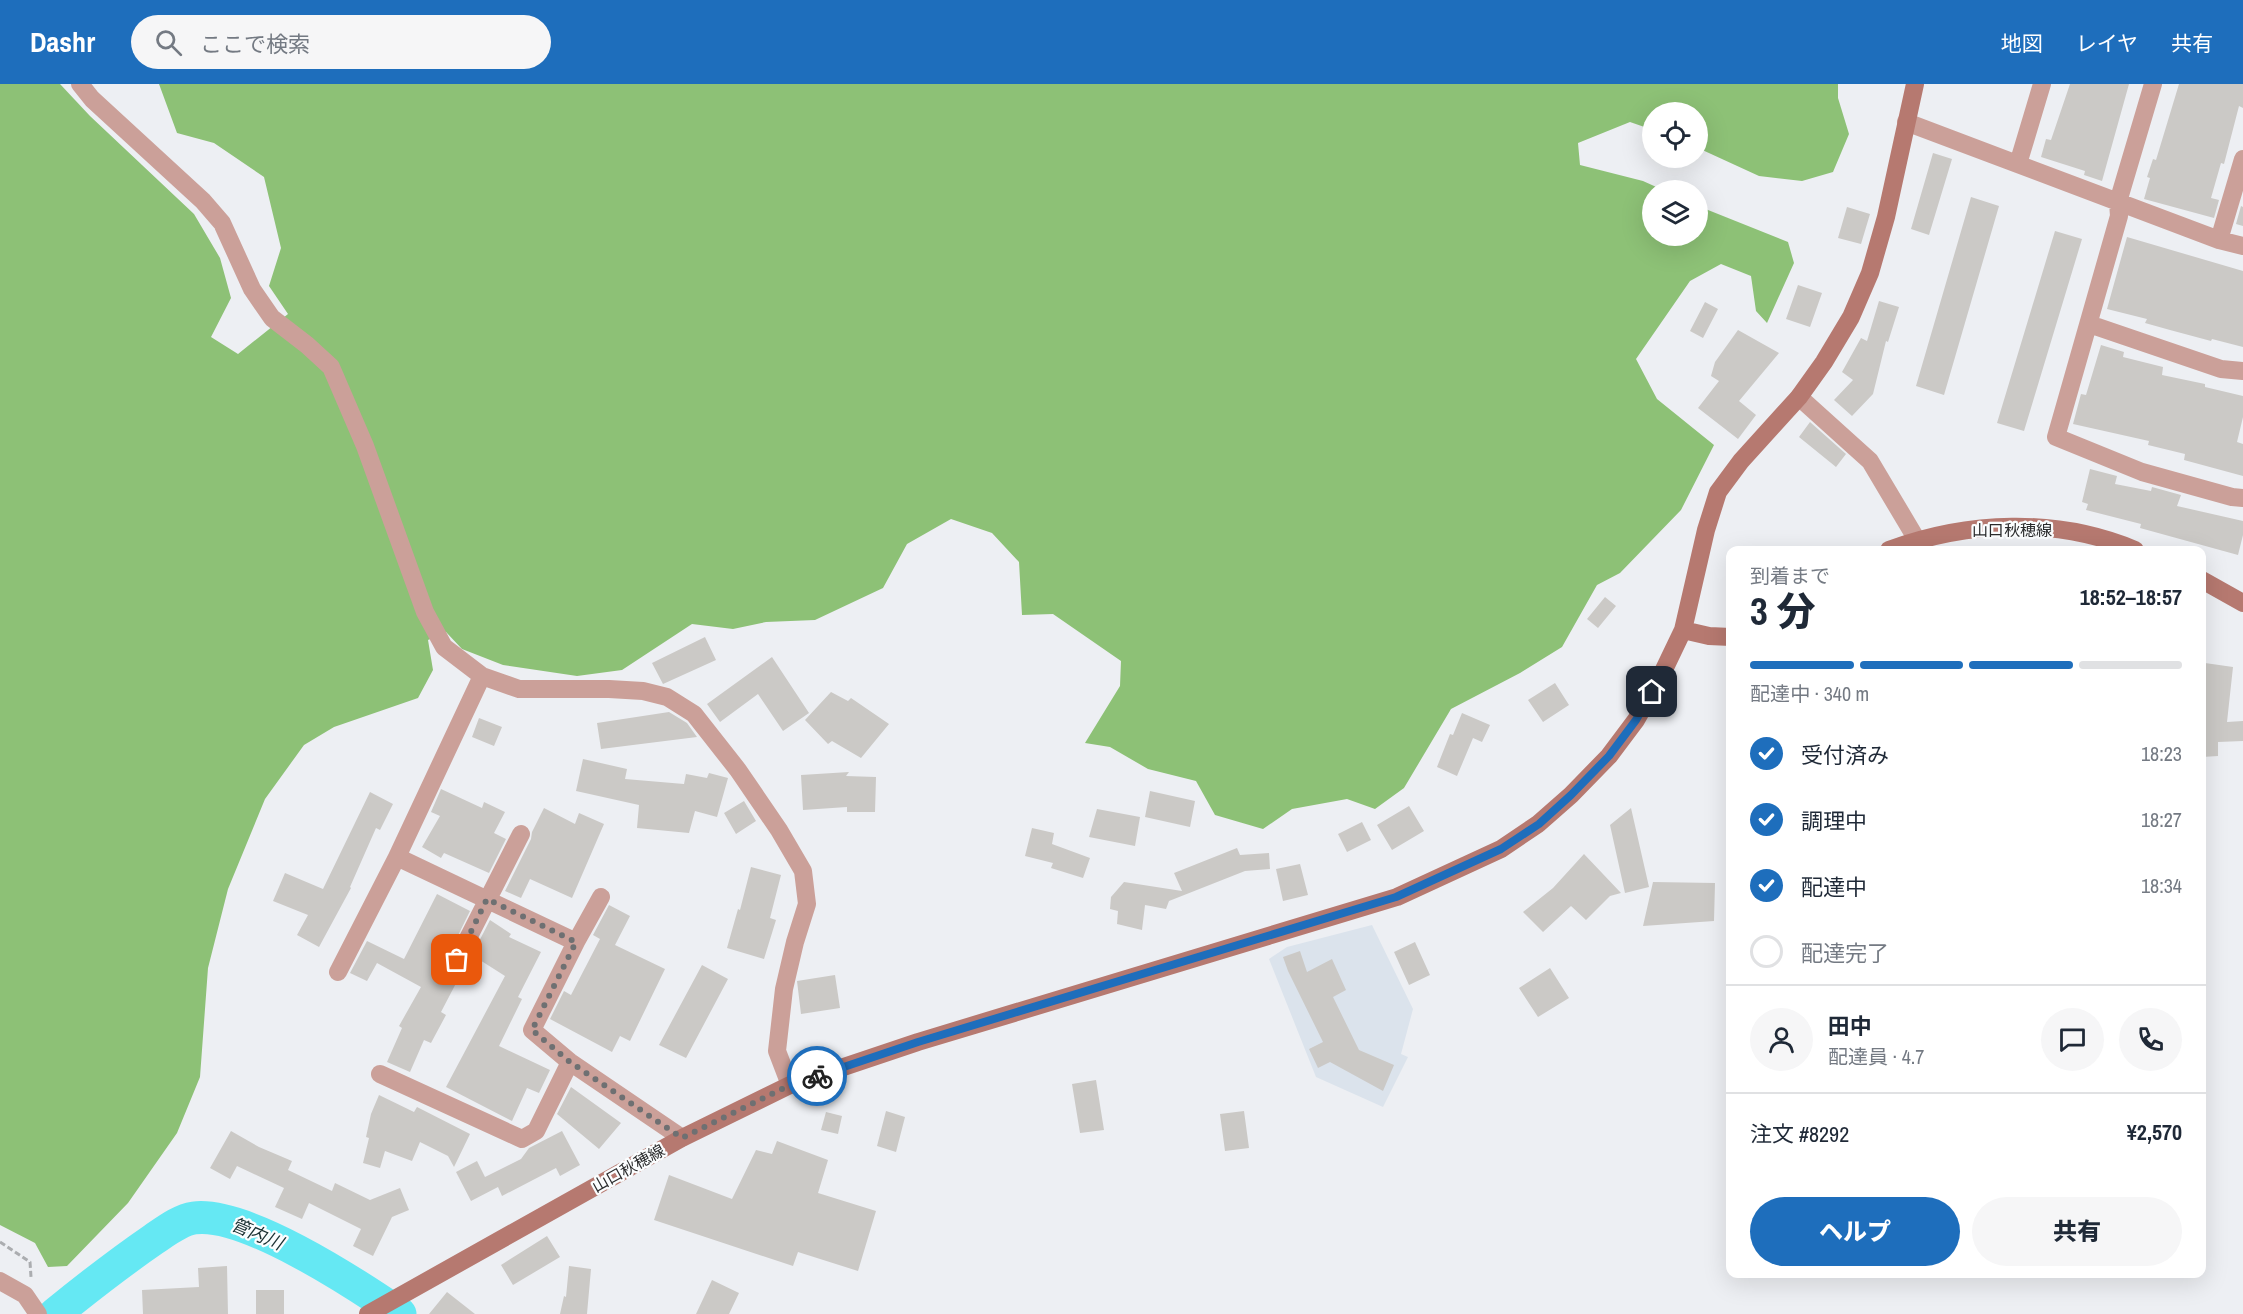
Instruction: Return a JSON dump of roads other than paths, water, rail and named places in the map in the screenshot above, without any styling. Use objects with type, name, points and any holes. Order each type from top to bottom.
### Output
[{"type":"main road","name":"山口秋穂線","points":[[368,1314],[682,1138],[790,1085],[918,1042],[1396,897],[1501,849],[1539,824],[1609,756],[1636,720],[1660,678],[1683,630],[1706,530],[1718,492],[1741,461],[1799,397],[1824,362],[1851,317],[1870,273],[1886,217],[1915,84]]},
{"type":"main road","name":"山口秋穂線","points":[[1900,546],[1949,532],[2018,526],[2054,529],[2125,546]]},
{"type":"main road","points":[[2206,582],[2243,603]]},
{"type":"main road","points":[[1683,630],[1709,636],[1726,637]]},
{"type":"street","points":[[80,84],[92,99],[203,201],[222,223],[252,289],[272,318],[308,345],[331,368],[365,446],[425,612],[444,646],[482,676],[519,689],[609,688],[643,691],[667,697],[694,714],[738,770],[803,870],[807,904],[784,989],[777,1051],[790,1085]]},
{"type":"street","points":[[2018,164],[2042,84]]},
{"type":"street","points":[[2153,84],[2118,202],[2119,216],[2056,437],[2142,472],[2243,498]]},
{"type":"street","points":[[1906,122],[2219,240],[2243,246]]},
{"type":"street","points":[[2219,240],[2243,159]]},
{"type":"street","points":[[2089,324],[2221,369],[2243,371]]},
{"type":"street","points":[[1799,397],[1870,461],[1917,540]]},
{"type":"street","points":[[338,972],[397,857],[482,676]]},
{"type":"street","points":[[457,960],[521,834]]},
{"type":"street","points":[[397,857],[576,942]]},
{"type":"street","points":[[601,897],[532,1030],[570,1062],[682,1138]]},
{"type":"street","points":[[380,1074],[522,1138],[536,1131],[570,1062]]},
{"type":"street","points":[[0,1281],[25,1295],[36,1312]]},
{"type":"waterway","name":"管内川","points":[[55,1314],[154,1239],[178,1223],[194,1218],[216,1219],[270,1237],[357,1285],[400,1314]]}]
